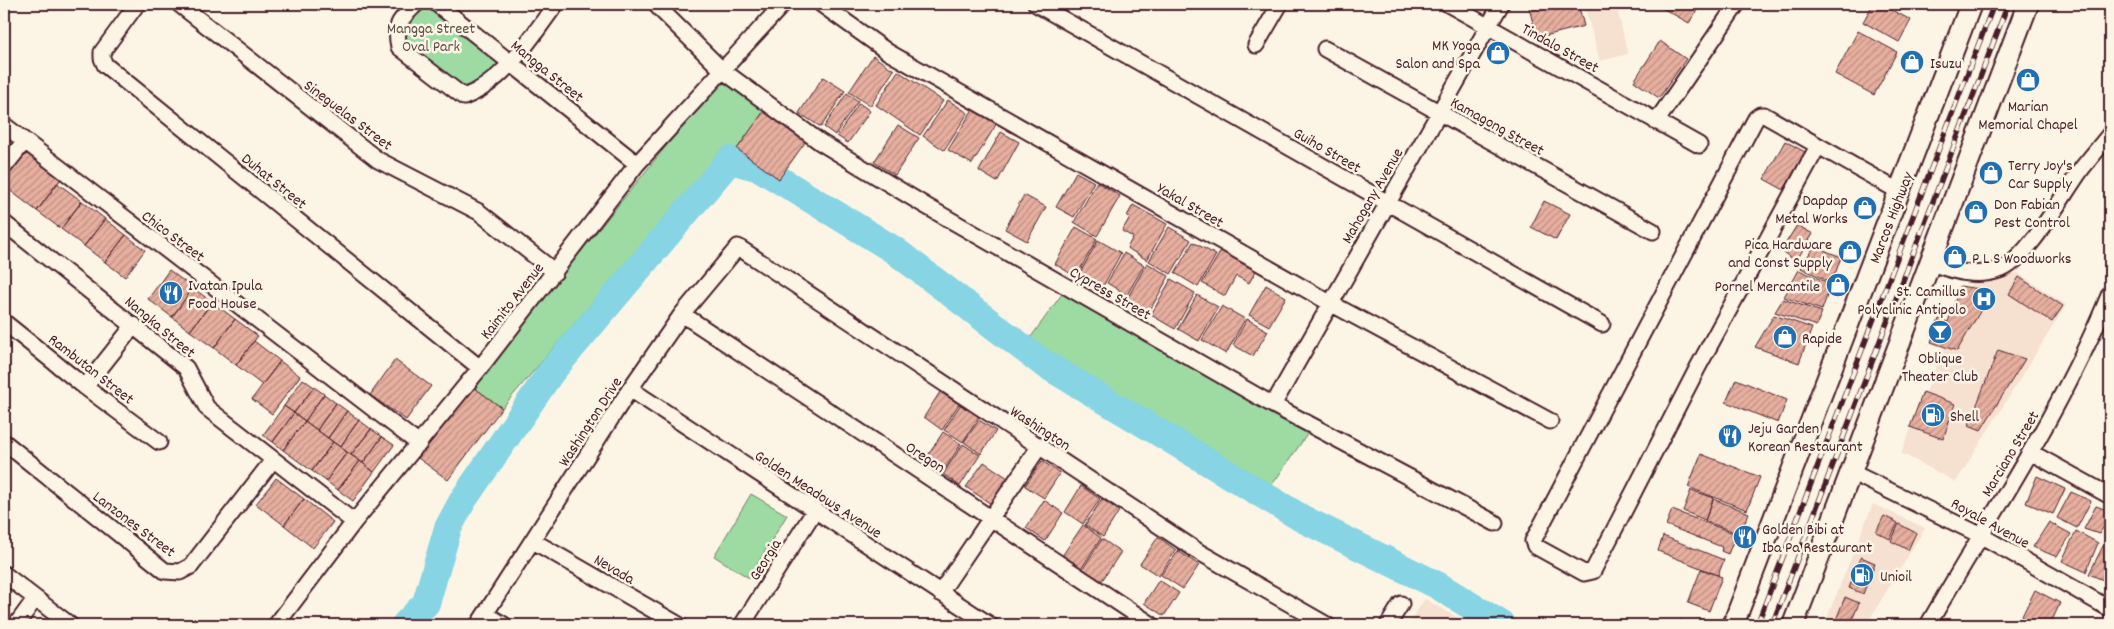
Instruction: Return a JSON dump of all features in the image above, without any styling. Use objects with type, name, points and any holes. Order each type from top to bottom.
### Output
[{"type":"main road","name":"Marcos Highway","points":[[1733,625],[1971,4]]},
{"type":"main road","points":[[1793,625],[1932,263],[2028,4]]},
{"type":"street","name":"Duhat Street","points":[[137,4],[102,52],[105,65],[480,368]]},
{"type":"street","name":"Sineguelas Street","points":[[179,4],[378,160],[479,212],[555,272]]},
{"type":"street","points":[[416,4],[398,22],[396,32],[398,47],[464,97],[476,92],[511,63],[556,4]]},
{"type":"street","name":"Mangga Street","points":[[437,4],[637,164]]},
{"type":"street","name":"Cypress Street","points":[[658,4],[659,8],[722,70],[820,142],[918,201],[1273,405],[1495,523]]},
{"type":"street","name":"Kaimito Avenue","points":[[276,625],[354,522],[480,368],[637,164],[783,4]]},
{"type":"street","name":"Yakal Street","points":[[822,4],[888,52],[1330,303],[1550,421]]},
{"type":"street","name":"Guiho Street","points":[[1036,4],[1602,324]]},
{"type":"street","points":[[1256,45],[1280,4]]},
{"type":"street","name":"Tindalo Street","points":[[1448,4],[1699,145]]},
{"type":"street","name":"Mahogany Avenue","points":[[1273,405],[1501,4]]},
{"type":"street","points":[[1656,122],[1737,4]]},
{"type":"street","name":"Kamagong Street","points":[[1325,49],[1653,231]]},
{"type":"street","points":[[1818,146],[1698,367],[1593,571],[1584,573],[1535,546],[1533,540],[1756,118],[1764,115],[1900,192]]},
{"type":"street","name":"Chico Street","points":[[4,125],[419,444]]},
{"type":"street","points":[[1932,263],[1954,271],[1972,274],[2000,270],[2020,257],[2083,167],[2110,134]]},
{"type":"street","points":[[4,167],[24,142]]},
{"type":"street","name":"Nangka Street","points":[[4,223],[186,368],[207,408],[354,522]]},
{"type":"street","name":"Washington Drive","points":[[482,620],[630,389],[682,314],[735,249],[741,248]]},
{"type":"street","name":"Washington","points":[[741,248],[1199,552],[1327,625]]},
{"type":"street","name":"Marciano Street","points":[[1928,625],[1980,534],[2032,453],[2089,345],[2110,293]]},
{"type":"street","name":"Oregon","points":[[682,314],[1152,625]]},
{"type":"street","name":"Rambutan Street","points":[[4,322],[85,387],[159,442]]},
{"type":"street","points":[[85,387],[134,325]]},
{"type":"street","name":"Golden Meadows Avenue","points":[[630,389],[990,625]]},
{"type":"street","name":"Lanzones Street","points":[[4,442],[165,571],[180,572],[191,566],[273,460]]},
{"type":"street","points":[[940,593],[1039,447]]},
{"type":"street","points":[[2032,453],[2110,496]]},
{"type":"street","name":"Royale Avenue","points":[[1851,472],[1980,534],[2110,609]]},
{"type":"street","name":"Georgia","points":[[742,625],[815,510]]},
{"type":"street","name":"Nevada","points":[[533,541],[679,625]]},
{"type":"street","points":[[4,574],[70,625]]},
{"type":"street","points":[[16,625],[36,599]]},
{"type":"street","points":[[1388,625],[1401,604]]},
{"type":"street","points":[[482,620],[504,625]]},
{"type":"shaded area","points":[[1584,4],[1616,4],[1628,54],[1600,61]]},
{"type":"shaded area","points":[[2018,273],[2066,305],[1956,482],[1901,453],[1973,279]]},
{"type":"shaded area","points":[[1873,504],[1925,528],[1866,625],[1824,625]]},
{"type":"shaded area","points":[[1425,599],[1470,625],[1407,625]]},
{"type":"green space","name":"Mangga Street Oval Park","points":[[429,4],[432,4],[505,62],[473,90],[463,92],[401,45],[401,22]]},
{"type":"green space","points":[[722,77],[764,111],[737,149],[723,150],[502,408],[472,386]]},
{"type":"green space","points":[[1070,283],[1315,423],[1265,495],[1143,428],[1020,352]]},
{"type":"green space","points":[[751,494],[787,515],[749,578],[714,556]]},
{"type":"building","points":[[1528,4],[1578,4],[1584,26],[1537,38]]},
{"type":"building","points":[[1655,4],[1701,4],[1689,23]]},
{"type":"building","points":[[1873,4],[1880,4],[1911,20],[1899,42],[1863,22]]},
{"type":"building","points":[[1858,31],[1897,52],[1874,95],[1835,74]]},
{"type":"building","points":[[1660,41],[1686,59],[1659,98],[1634,81]]},
{"type":"building","points":[[873,56],[894,70],[870,106],[849,92]]},
{"type":"building","points":[[898,71],[943,101],[920,135],[876,105]]},
{"type":"building","points":[[823,77],[845,91],[821,127],[799,113]]},
{"type":"building","points":[[847,93],[858,101],[835,135],[824,127]]},
{"type":"building","points":[[948,100],[968,113],[944,150],[923,136]]},
{"type":"building","points":[[859,103],[870,111],[848,143],[837,136]]},
{"type":"building","points":[[973,109],[997,123],[972,164],[948,150]]},
{"type":"building","points":[[764,111],[806,141],[779,179],[737,149]]},
{"type":"building","points":[[898,125],[919,138],[895,175],[874,162]]},
{"type":"building","points":[[1001,132],[1019,142],[997,182],[979,171]]},
{"type":"building","points":[[1785,141],[1805,152],[1784,190],[1764,179]]},
{"type":"building","points":[[25,151],[61,179],[37,211],[4,186],[4,179]]},
{"type":"building","points":[[1076,172],[1094,182],[1074,217],[1056,207]]},
{"type":"building","points":[[1097,182],[1120,196],[1097,236],[1074,222]]},
{"type":"building","points":[[57,183],[82,201],[61,229],[37,211]]},
{"type":"building","points":[[1024,195],[1046,207],[1027,241],[1005,229]]},
{"type":"building","points":[[82,201],[105,219],[84,246],[61,229]]},
{"type":"building","points":[[1544,201],[1570,214],[1556,240],[1531,227]]},
{"type":"building","points":[[1133,205],[1167,224],[1147,260],[1127,248],[1133,237],[1122,231],[1130,217],[1127,216]]},
{"type":"building","points":[[105,219],[126,235],[105,262],[84,246]]},
{"type":"building","points":[[1797,225],[1813,234],[1796,261],[1781,251]]},
{"type":"building","points":[[1076,227],[1097,239],[1076,277],[1055,264]]},
{"type":"building","points":[[1169,227],[1191,240],[1171,274],[1149,261]]},
{"type":"building","points":[[126,235],[145,250],[125,277],[105,262]]},
{"type":"building","points":[[1098,240],[1121,253],[1101,290],[1078,277]]},
{"type":"building","points":[[1193,242],[1216,255],[1198,287],[1175,273]]},
{"type":"building","points":[[1814,246],[1841,257],[1832,283],[1801,268]]},
{"type":"building","points":[[1222,249],[1257,269],[1249,283],[1236,276],[1225,296],[1202,283]]},
{"type":"building","points":[[1124,253],[1144,265],[1127,295],[1107,283]]},
{"type":"building","points":[[1147,263],[1169,276],[1149,312],[1127,299]]},
{"type":"building","name":"Ivatan Ipula Food House","points":[[169,270],[193,288],[172,317],[148,299]]},
{"type":"building","points":[[1799,270],[1831,284],[1822,310],[1784,297]]},
{"type":"building","points":[[2019,277],[2063,306],[2052,322],[2009,294]]},
{"type":"building","points":[[1171,279],[1195,293],[1175,329],[1151,315]]},
{"type":"building","points":[[1266,285],[1286,297],[1269,326],[1249,315]]},
{"type":"building","points":[[1960,286],[1992,291],[1957,351],[1931,342],[1939,319],[1948,322]]},
{"type":"building","points":[[193,288],[212,302],[190,331],[172,317]]},
{"type":"building","points":[[1197,295],[1218,307],[1199,341],[1178,329]]},
{"type":"building","points":[[1783,299],[1822,312],[1816,326],[1775,312]]},
{"type":"building","points":[[212,302],[235,319],[214,348],[190,331]]},
{"type":"building","points":[[1222,306],[1245,319],[1226,354],[1202,340]]},
{"type":"building","name":"Rapide","points":[[1774,315],[1812,328],[1799,363],[1755,347]]},
{"type":"building","points":[[235,319],[258,336],[236,365],[214,348]]},
{"type":"building","points":[[1247,319],[1268,331],[1253,356],[1233,345]]},
{"type":"building","points":[[254,341],[280,361],[262,385],[236,365]]},
{"type":"building","points":[[1998,350],[2025,359],[1981,430],[1969,425]]},
{"type":"building","points":[[395,360],[431,386],[406,420],[370,395]]},
{"type":"building","points":[[280,361],[300,376],[272,414],[252,399]]},
{"type":"building","points":[[303,379],[314,387],[294,413],[284,406]]},
{"type":"building","points":[[1736,379],[1787,400],[1778,423],[1726,402]]},
{"type":"building","points":[[472,386],[502,408],[448,480],[418,458]]},
{"type":"building","points":[[314,387],[324,394],[305,421],[294,413]]},
{"type":"building","points":[[940,392],[959,404],[942,430],[924,417]]},
{"type":"building","name":"Shell","points":[[1923,392],[1955,404],[1943,439],[1910,427]]},
{"type":"building","points":[[324,394],[336,403],[317,430],[305,421]]},
{"type":"building","points":[[336,403],[347,411],[328,438],[317,430]]},
{"type":"building","points":[[961,404],[979,417],[963,442],[944,430]]},
{"type":"building","points":[[284,406],[294,413],[273,442],[263,435]]},
{"type":"building","points":[[347,411],[359,420],[340,447],[328,438]]},
{"type":"building","points":[[294,413],[305,421],[283,450],[273,442]]},
{"type":"building","points":[[359,420],[371,429],[351,455],[340,447]]},
{"type":"building","points":[[979,420],[996,431],[981,454],[964,442]]},
{"type":"building","points":[[305,421],[333,442],[312,471],[283,450]]},
{"type":"building","points":[[371,429],[382,437],[363,463],[351,455]]},
{"type":"building","points":[[943,432],[961,444],[943,472],[925,460]]},
{"type":"building","points":[[382,437],[394,445],[374,472],[363,463]]},
{"type":"building","points":[[333,442],[347,452],[326,481],[312,471]]},
{"type":"building","points":[[963,444],[980,455],[960,486],[943,474]]},
{"type":"building","points":[[347,452],[360,461],[338,490],[326,481]]},
{"type":"building","points":[[1701,454],[1760,477],[1747,510],[1688,487]]},
{"type":"building","points":[[360,461],[374,472],[353,501],[338,490]]},
{"type":"building","points":[[1042,461],[1060,473],[1044,498],[1025,486]]},
{"type":"building","points":[[984,462],[1014,482],[997,508],[966,487]]},
{"type":"building","points":[[2037,476],[2065,489],[2053,514],[2026,503]]},
{"type":"building","points":[[276,478],[304,499],[284,525],[256,504]]},
{"type":"building","points":[[1081,486],[1100,499],[1083,524],[1065,512]]},
{"type":"building","points":[[1691,490],[1714,498],[1705,520],[1683,511]]},
{"type":"building","points":[[2071,492],[2091,501],[2077,528],[2057,518]]},
{"type":"building","points":[[304,499],[333,522],[313,548],[284,525]]},
{"type":"building","points":[[1102,499],[1119,511],[1103,537],[1085,525]]},
{"type":"building","points":[[1713,499],[1749,513],[1740,534],[1705,521]]},
{"type":"building","points":[[1044,500],[1063,513],[1045,541],[1026,528]]},
{"type":"building","points":[[2096,506],[2110,511],[2110,517],[2099,534],[2084,529]]},
{"type":"building","points":[[1672,510],[1736,534],[1728,554],[1721,551],[1722,547],[1666,525]]},
{"type":"building","points":[[1884,516],[1898,523],[1890,539],[1876,532]]},
{"type":"building","points":[[2049,522],[2071,534],[2057,557],[2033,547]]},
{"type":"building","points":[[1899,524],[1916,533],[1908,550],[1891,541]]},
{"type":"building","points":[[1083,525],[1101,538],[1081,569],[1062,556]]},
{"type":"building","points":[[2110,529],[2110,541],[2105,539]]},
{"type":"building","points":[[2076,531],[2098,543],[2086,572],[2062,561]]},
{"type":"building","points":[[1663,536],[1724,560],[1718,575],[1658,551]]},
{"type":"building","points":[[1158,537],[1176,550],[1159,576],[1140,564]]},
{"type":"building","points":[[1102,539],[1121,552],[1101,582],[1082,570]]},
{"type":"building","points":[[2103,546],[2110,551],[2110,577],[2108,582],[2089,574]]},
{"type":"building","points":[[1178,551],[1199,565],[1183,589],[1161,575]]},
{"type":"building","name":"Unioil","points":[[1861,557],[1875,563],[1863,594],[1849,588]]},
{"type":"building","points":[[1701,569],[1722,577],[1709,611],[1688,603]]},
{"type":"building","points":[[1159,580],[1179,593],[1164,616],[1144,603]]},
{"type":"building","points":[[2035,590],[2060,603],[2050,625],[2030,625],[2020,620]]},
{"type":"building","name":"Unioil","points":[[1845,597],[1859,603],[1850,625],[1834,625]]},
{"type":"building","points":[[1680,620],[1693,625],[1677,625]]},
{"type":"waterway","points":[[405,625],[426,603],[448,528],[463,500],[551,372],[730,160],[760,168],[894,250],[1043,363],[1303,519],[1437,585],[1502,625]]},
{"type":"railway","points":[[1757,625],[1994,4]]},
{"type":"railway","points":[[1772,625],[2008,4]]},
{"type":"place","name":"MK Yoga Salon and Spa","points":[[1498,53]]},
{"type":"place","name":"Isuzu","points":[[1912,62]]},
{"type":"place","name":"Marian Memorial Chapel","points":[[2028,80]]},
{"type":"place","name":"Terry Joy's Car Supply","points":[[1991,173]]},
{"type":"place","name":"Dapdap Metal Works","points":[[1865,208]]},
{"type":"place","name":"Don Fabian Pest Control","points":[[1976,212]]},
{"type":"place","name":"Pica Hardware and Const Supply","points":[[1850,252]]},
{"type":"place","name":"P L S Woodworks","points":[[1955,257]]},
{"type":"place","name":"Pornel Mercantile","points":[[1838,285]]},
{"type":"place","name":"Ivatan Ipula Food House","points":[[171,293]]},
{"type":"place","name":"St. Camillus Polyclinic Antipolo","points":[[1984,299]]},
{"type":"place","name":"Oblique Theater Club","points":[[1940,332]]},
{"type":"place","name":"Rapide","points":[[1785,337]]},
{"type":"place","name":"Shell","points":[[1933,415]]},
{"type":"place","name":"Jeju Garden Korean Restaurant","points":[[1730,436]]},
{"type":"place","name":"Golden Bibi at Iba Pa Restaurant","points":[[1745,537]]},
{"type":"place","name":"Unioil","points":[[1862,575]]}]
